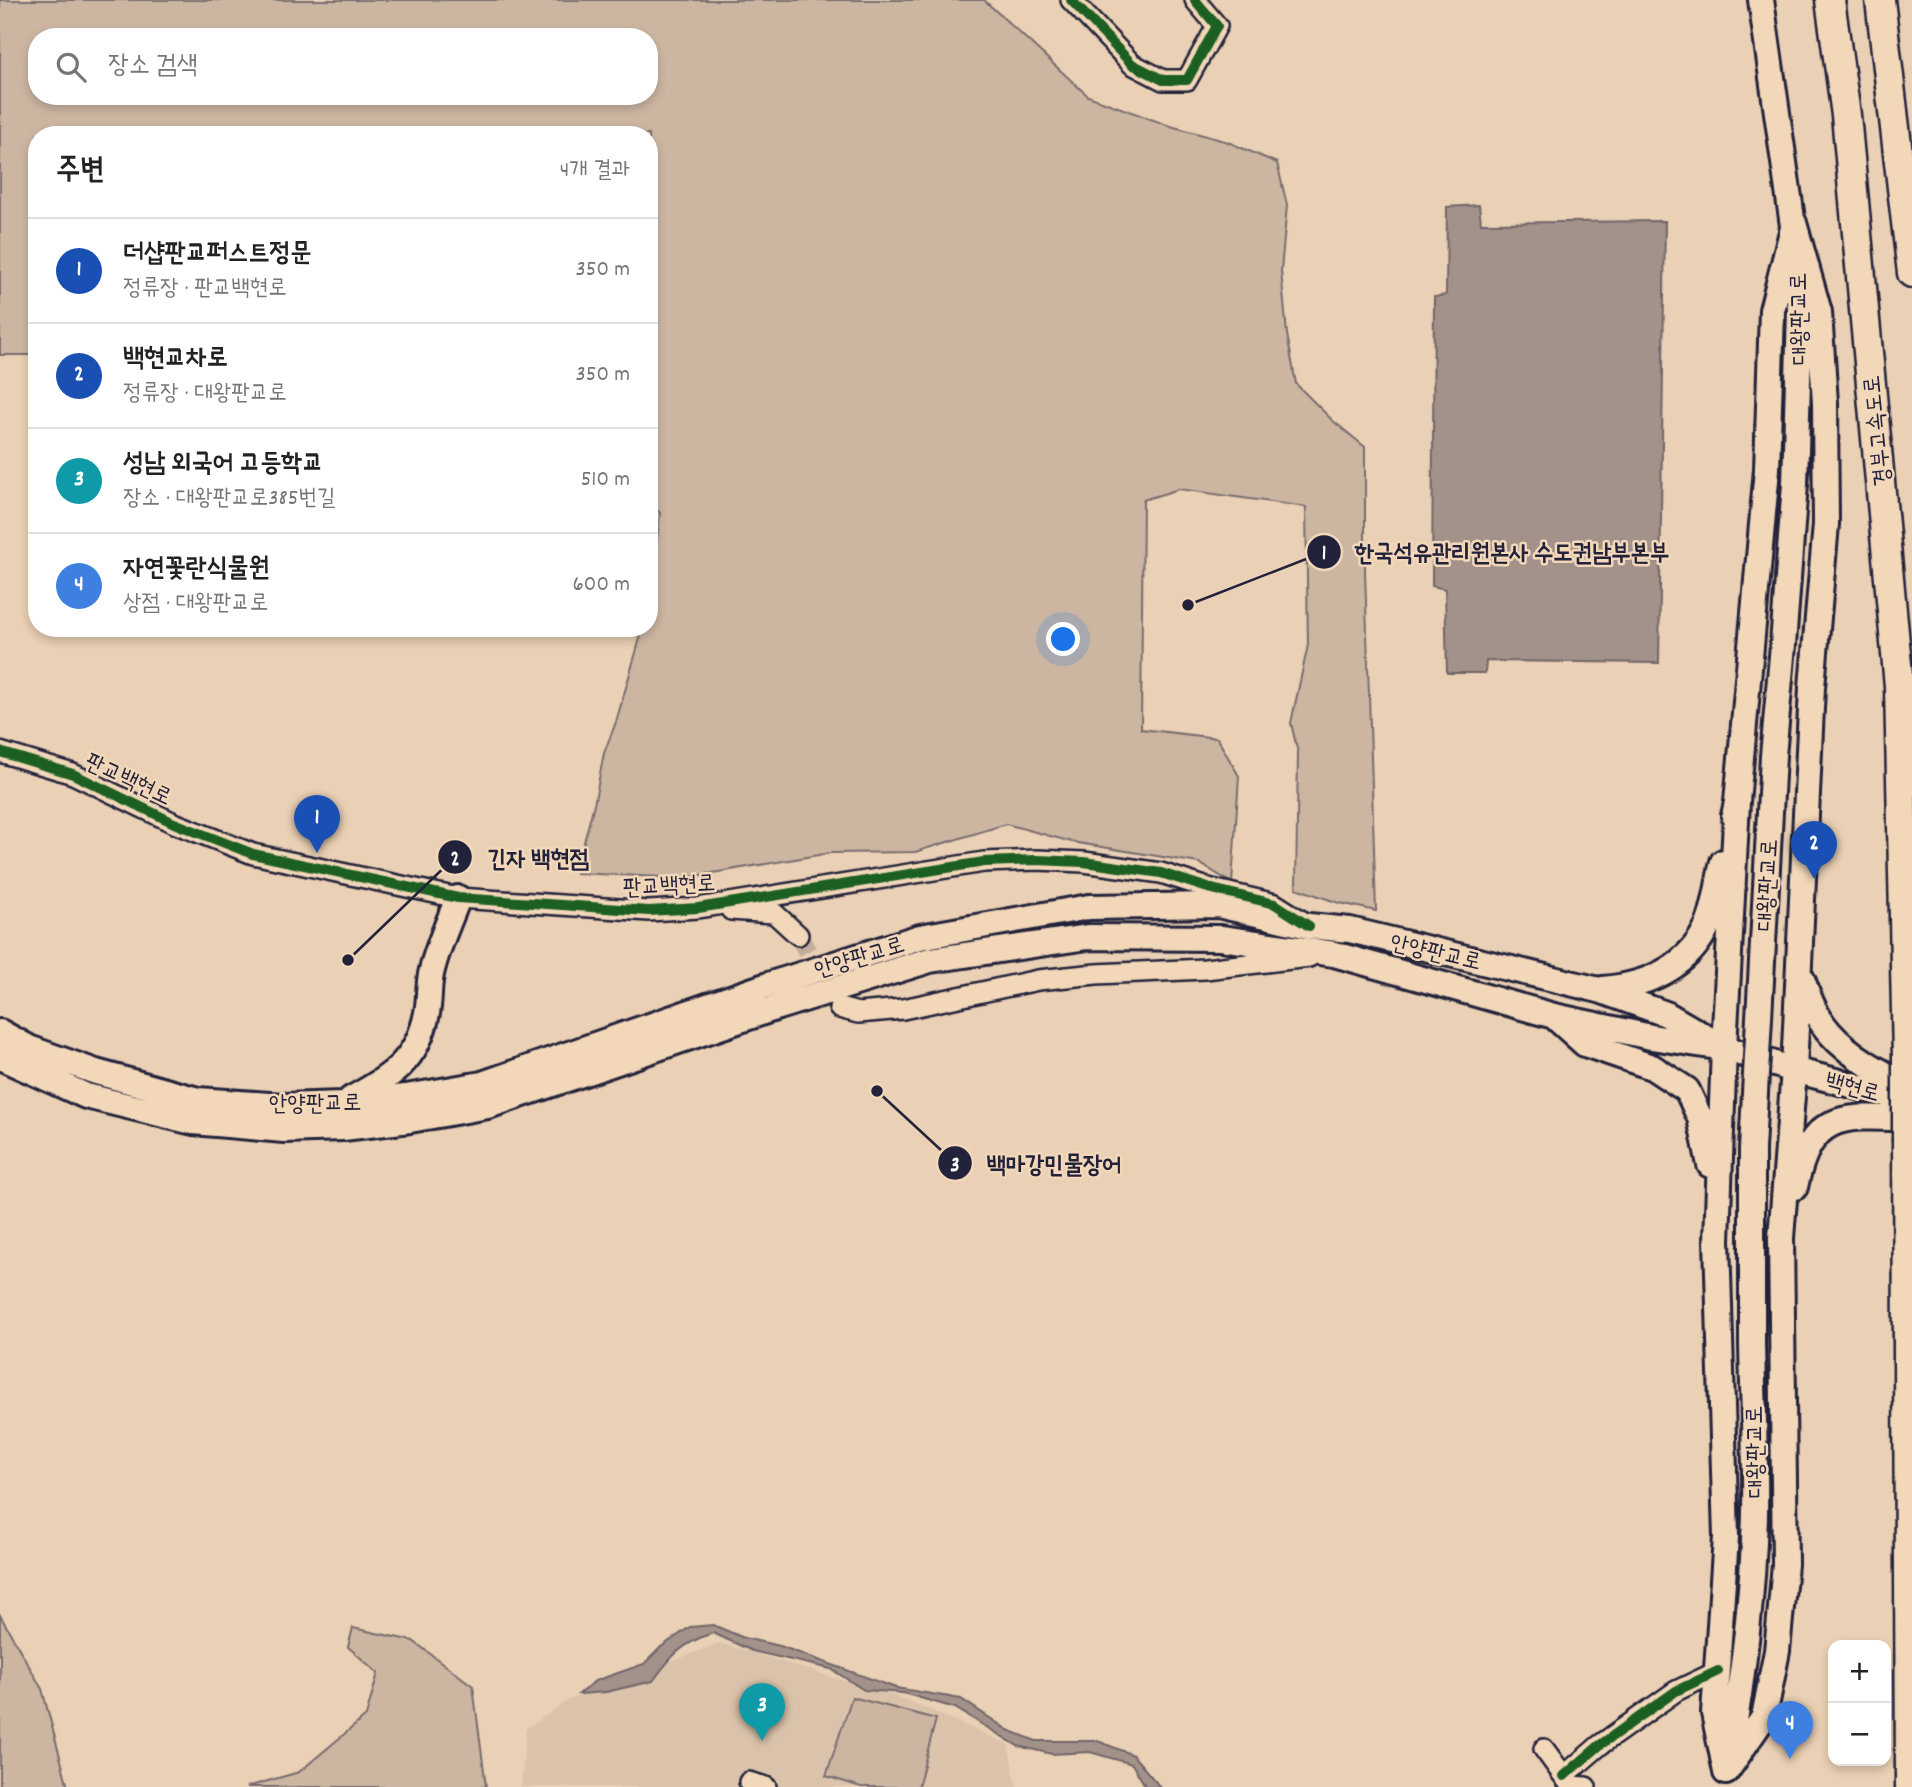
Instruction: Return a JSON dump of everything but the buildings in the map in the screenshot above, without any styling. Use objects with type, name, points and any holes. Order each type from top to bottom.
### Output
[{"type":"highway","name":"경부고속도로","points":[[1830,0],[1846,115],[1899,685],[1910,1130],[1910,1787]]},
{"type":"highway","points":[[1880,0],[1912,273]]},
{"type":"main road","name":"대왕판교로","points":[[1725,1779],[1745,1650],[1753,1565],[1755,1500],[1752,1149],[1773,756],[1795,484],[1800,355],[1794,223],[1761,0]]},
{"type":"main road","name":"대왕판교로","points":[[1725,1779],[1764,1717],[1777,1651],[1786,1564],[1781,1238],[1794,1070],[1812,687],[1826,524],[1825,403],[1819,312],[1794,223]]},
{"type":"main road","points":[[1600,990],[1632,986],[1664,972],[1690,953],[1708,924],[1737,802],[1767,469],[1772,310],[1794,223]]},
{"type":"main road","name":"대왕판교로","points":[[1725,1779],[1714,1713],[1726,1537],[1717,1240],[1737,802]]},
{"type":"main road","points":[[342,1104],[377,1085],[402,1066],[419,1040],[427,1013],[431,972],[458,898]]},
{"type":"main road","name":"안양판교로","points":[[0,1032],[29,1048],[96,1072],[198,1100],[283,1106],[342,1104],[406,1097],[482,1084],[768,985],[920,937],[1088,906],[1218,905],[1308,926],[1350,930],[1600,990],[1666,1013],[1724,1048]]},
{"type":"main road","name":"안양판교로","points":[[0,1057],[86,1096],[193,1122],[284,1130],[343,1128],[410,1121],[488,1106],[778,1007],[930,960],[1088,937],[1221,938],[1334,954],[1554,1016],[1651,1037],[1724,1048],[1794,1070]]},
{"type":"main road","points":[[1799,972],[1812,1006],[1829,1032],[1857,1056],[1890,1078],[1912,1088]]},
{"type":"main road","points":[[1554,1016],[1585,1044],[1652,1067],[1687,1090],[1700,1118],[1710,1157],[1717,1240]]},
{"type":"main road","name":"백현로","points":[[1794,1070],[1912,1101]]},
{"type":"main road","points":[[1781,1238],[1794,1197],[1799,1169],[1812,1139],[1826,1125],[1855,1116],[1910,1130]]},
{"type":"street","points":[[1070,0],[1132,64],[1163,80],[1187,80],[1217,26],[1195,0]]},
{"type":"street","name":"판교백현로","points":[[0,752],[73,774],[174,822],[253,854],[458,898],[649,911],[698,908],[984,862],[1037,860],[1084,862],[1161,873],[1208,888],[1275,904],[1308,926]]},
{"type":"street","points":[[698,908],[774,913],[798,935],[797,909],[800,899],[811,888]]},
{"type":"street","points":[[839,1008],[858,1013],[903,1009],[1038,980],[1096,974],[1205,969],[1334,954]]},
{"type":"street","points":[[1544,1749],[1572,1784],[1600,1745],[1676,1691],[1718,1671]]},
{"type":"shaded area","points":[[0,0],[984,0],[1088,96],[1167,125],[1228,142],[1277,163],[1287,205],[1281,271],[1287,334],[1296,384],[1332,420],[1365,447],[1365,572],[1376,911],[1336,902],[1296,888],[1298,753],[1291,723],[1308,645],[1306,507],[1179,489],[1143,500],[1141,729],[1217,738],[1239,776],[1232,883],[1199,863],[1072,842],[1006,824],[915,852],[830,853],[683,878],[576,873],[604,753],[616,722],[640,637],[658,637],[658,126],[28,126],[28,355],[0,355]]},
{"type":"shaded area","points":[[1479,205],[1481,223],[1665,221],[1659,663],[1486,661],[1485,673],[1447,673],[1445,589],[1432,586],[1434,297],[1446,295],[1447,207]]},
{"type":"shaded area","points":[[0,1615],[42,1689],[68,1787],[0,1787]]},
{"type":"shaded area","points":[[713,1625],[744,1638],[780,1646],[896,1688],[961,1699],[1008,1730],[1036,1741],[1098,1741],[1133,1755],[1160,1787],[1146,1787],[1132,1764],[1090,1752],[1052,1754],[1018,1746],[955,1708],[903,1693],[864,1690],[831,1669],[752,1651],[713,1633],[678,1651],[653,1681],[606,1692],[579,1694],[595,1681],[644,1664],[661,1647],[690,1627]]},
{"type":"shaded area","points":[[353,1628],[413,1641],[473,1686],[486,1787],[247,1787],[299,1772],[366,1716],[378,1673],[348,1647]]},
{"type":"shaded area","points":[[720,1643],[907,1700],[1008,1744],[1017,1787],[521,1787],[526,1729],[570,1699]]},
{"type":"shaded area","points":[[852,1697],[936,1719],[918,1787],[861,1787],[826,1776]]},
{"type":"tunnel","points":[[798,935],[823,980]]},
{"type":"cycle path","points":[[1071,0],[1132,64],[1163,80],[1187,80],[1217,26],[1195,0]]},
{"type":"cycle path","points":[[0,752],[73,774],[174,823],[253,854],[458,898],[649,911],[698,908],[984,862],[1037,860],[1084,862],[1161,873],[1208,888],[1275,904],[1309,926]]},
{"type":"cycle path","points":[[1564,1776],[1600,1745],[1676,1691],[1718,1671]]},
{"type":"place","name":"한국석유관리원본사 수도권남부본부","points":[[1188,605]]},
{"type":"place","name":"더샵판교퍼스트정문","points":[[317,853]]},
{"type":"place","name":"백현교차로","points":[[1814,879]]},
{"type":"place","name":"긴자 백현점","points":[[348,960]]},
{"type":"place","name":"백마강민물장어","points":[[877,1091]]},
{"type":"place","name":"성남 외국어 고등학교","points":[[762,1741]]},
{"type":"place","name":"자연꽃란식물원","points":[[1790,1759]]}]
